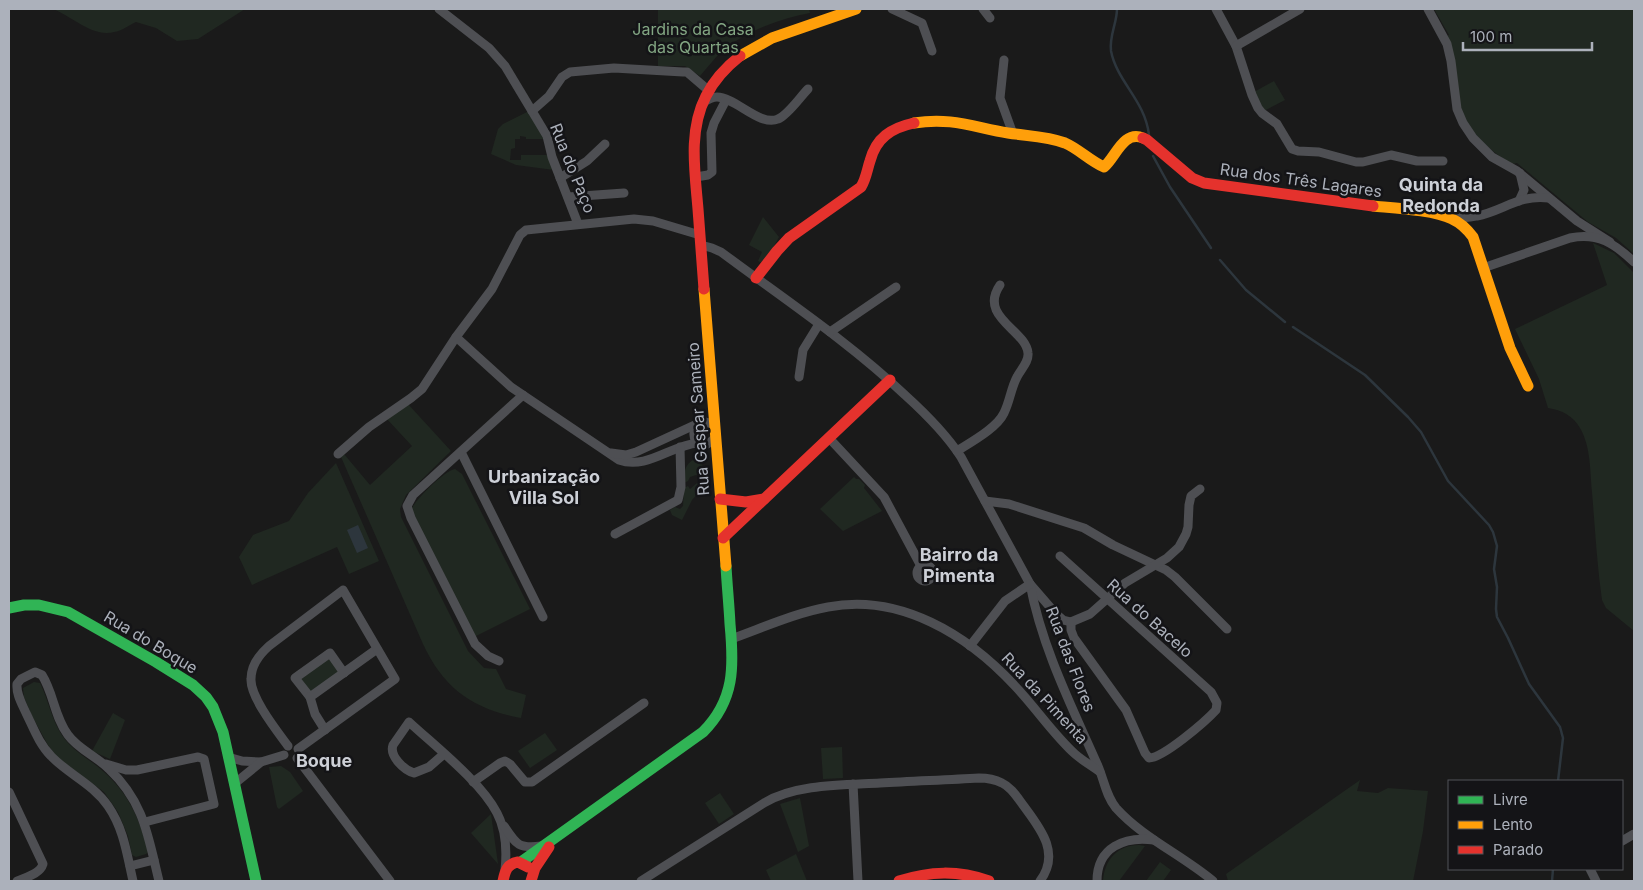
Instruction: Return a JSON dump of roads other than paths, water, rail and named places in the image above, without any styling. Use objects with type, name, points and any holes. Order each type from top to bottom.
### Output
[{"type":"main road","name":"Rua Gaspar Sameiro","points":[[558,837],[711,724],[718,714],[730,687],[733,665],[696,177],[695,135],[702,103],[711,85],[738,57],[764,42],[856,9]]},
{"type":"main road","points":[[756,278],[787,240],[861,187],[866,179],[875,148],[883,136],[890,132],[912,124],[943,121],[965,122],[1013,134]]},
{"type":"main road","name":"Rua dos Três Lagares","points":[[1013,134],[1063,142],[1099,165],[1104,166],[1110,162],[1124,141],[1132,137],[1140,137],[1147,140],[1192,178],[1204,183],[1443,216],[1459,222],[1473,237],[1512,353],[1528,386]]},
{"type":"main road","points":[[723,538],[890,380]]},
{"type":"main road","points":[[720,499],[746,502],[764,499]]},
{"type":"main road","name":"Rua do Boque","points":[[9,608],[25,604],[59,608],[185,680],[202,693],[213,707],[221,726],[256,881]]},
{"type":"main road","points":[[504,879],[505,871],[510,864],[520,862],[558,837]]},
{"type":"main road","points":[[532,879],[538,861],[558,837]]},
{"type":"main road","points":[[520,862],[528,866],[532,879]]},
{"type":"main road","points":[[899,881],[931,872],[946,871],[962,877],[989,881]]},
{"type":"street","name":"Rua do Paço","points":[[439,9],[474,35],[498,57],[548,138],[552,157],[578,224],[641,219],[653,221],[701,240],[719,251],[858,353],[890,380],[931,420],[957,452],[1030,584]]},
{"type":"street","points":[[892,9],[922,22],[932,50]]},
{"type":"street","points":[[983,9],[990,18]]},
{"type":"street","points":[[1216,9],[1236,46],[1258,108],[1277,124],[1289,146],[1294,150],[1321,152],[1356,162],[1392,156],[1417,161],[1443,161]]},
{"type":"street","points":[[1236,46],[1300,9]]},
{"type":"street","points":[[1428,9],[1443,36],[1449,52],[1457,109],[1463,123],[1473,138],[1497,160],[1520,173],[1577,221],[1610,242],[1634,262]]},
{"type":"street","points":[[1004,60],[1000,98],[1013,134]]},
{"type":"street","points":[[532,111],[549,96],[564,76],[575,71],[614,68],[687,72],[711,85],[724,99]]},
{"type":"street","points":[[702,103],[714,98],[724,99],[763,119],[774,120],[784,115],[808,89]]},
{"type":"street","points":[[696,177],[708,176],[712,172],[711,134],[724,99]]},
{"type":"street","points":[[560,178],[587,162],[605,144]]},
{"type":"street","points":[[1519,201],[1524,188],[1520,173]]},
{"type":"street","points":[[568,197],[624,193]]},
{"type":"street","points":[[1443,216],[1462,218],[1478,216],[1534,196],[1549,198]]},
{"type":"street","points":[[1473,237],[1472,225],[1474,219],[1478,216]]},
{"type":"street","points":[[1570,238],[1577,230],[1577,221]]},
{"type":"street","points":[[338,454],[369,427],[416,394],[427,382],[456,336],[492,289],[524,231],[578,224]]},
{"type":"street","points":[[1483,268],[1570,238],[1587,235],[1610,242]]},
{"type":"street","points":[[957,452],[991,428],[1002,417],[1013,385],[1027,360],[1026,346],[1004,323],[996,310],[994,296],[1000,285]]},
{"type":"street","points":[[830,332],[896,287]]},
{"type":"street","points":[[799,377],[802,350],[819,324]]},
{"type":"street","points":[[456,336],[511,387],[607,452],[630,464],[640,463],[680,447],[709,444],[715,427],[711,424],[701,423],[636,452],[626,454],[607,452]]},
{"type":"street","points":[[499,661],[488,656],[475,644],[407,509],[408,502],[413,495],[523,395]]},
{"type":"street","points":[[701,423],[694,428],[693,434],[702,444],[712,446],[716,451]]},
{"type":"street","points":[[829,438],[884,497],[921,566]]},
{"type":"street","points":[[648,447],[647,454],[653,458]]},
{"type":"street","points":[[615,534],[678,500],[681,487],[680,447]]},
{"type":"street","points":[[461,452],[543,617]]},
{"type":"street","points":[[970,646],[1003,602],[1030,584],[1060,618],[1070,622],[1087,616],[1133,578],[1174,552],[1183,540],[1188,527],[1189,501],[1193,493],[1200,489]]},
{"type":"street","points":[[985,501],[1008,504],[1084,528],[1113,546],[1155,565],[1175,577],[1227,629]]},
{"type":"street","name":"Rua do Bacelo","points":[[1060,556],[1211,692],[1217,703],[1213,714],[1174,746],[1153,758],[1147,757],[1130,715],[1077,643],[1072,634],[1070,622]]},
{"type":"street","name":"Rua das Flores","points":[[1030,584],[1034,607],[1043,637],[1100,772]]},
{"type":"street","points":[[343,590],[377,649],[395,679],[328,728],[289,760],[286,750],[268,719],[252,685],[252,672],[262,652],[343,590]]},
{"type":"street","name":"Rua da Pimenta","points":[[731,639],[804,613],[829,607],[878,605],[915,614],[970,646],[992,663],[1012,682],[1072,751],[1100,772]]},
{"type":"street","points":[[310,698],[377,649]]},
{"type":"street","points":[[328,728],[315,714],[310,698],[295,678],[330,653],[344,673]]},
{"type":"street","points":[[133,881],[123,834],[117,821],[107,804],[87,784],[50,756],[40,741],[17,692],[16,686],[19,680],[35,672],[42,675],[58,718],[67,733],[78,746],[103,763],[130,794],[145,822],[159,881]]},
{"type":"street","points":[[473,782],[505,761],[510,764],[524,782],[532,782],[644,702]]},
{"type":"street","points":[[444,754],[429,767],[414,773],[393,755],[391,749],[410,722],[444,754],[473,782],[493,807],[511,838],[518,844],[528,847],[544,845]]},
{"type":"street","points":[[234,784],[261,762],[295,746],[297,754],[390,881]]},
{"type":"street","points":[[103,763],[126,770],[137,770],[198,757],[204,759],[214,804],[145,822]]},
{"type":"street","points":[[228,757],[242,761],[261,762]]},
{"type":"street","points":[[1100,772],[1106,791],[1113,804],[1125,816],[1154,840],[1214,881]]},
{"type":"street","points":[[641,881],[778,795],[797,790],[853,784],[979,778],[988,778],[1002,783],[1010,789],[1038,825],[1046,840],[1048,863],[1046,872],[1040,881]]},
{"type":"street","points":[[853,784],[858,881]]},
{"type":"street","points":[[9,792],[43,864],[39,871],[17,881]]},
{"type":"street","points":[[500,820],[506,844],[510,852],[520,862]]},
{"type":"street","points":[[1623,840],[1634,834]]},
{"type":"street","points":[[1097,881],[1100,863],[1110,850],[1129,839],[1154,840]]},
{"type":"street","points":[[504,879],[506,844]]},
{"type":"street","points":[[130,866],[154,860]]},
{"type":"waterway","points":[[1117,9],[1111,40],[1111,51],[1119,72],[1142,111],[1149,135]]},
{"type":"waterway","points":[[1153,156],[1170,187],[1211,248]]},
{"type":"waterway","points":[[1220,260],[1246,290],[1285,322]]},
{"type":"waterway","points":[[1293,327],[1365,375],[1408,417],[1421,432],[1448,481],[1489,525],[1497,546],[1494,569],[1497,587],[1497,617],[1529,684],[1560,727],[1563,738],[1558,780]]},
{"type":"waterway","points":[[1552,881],[1553,870]]},
{"type":"district","name":"Quinta da Redonda","points":[[1441,195]]},
{"type":"district","name":"Urbanização Villa Sol","points":[[544,487]]},
{"type":"district","name":"Bairro da Pimenta","points":[[959,565]]},
{"type":"district","name":"Boque","points":[[324,761]]},
{"type":"park label","name":"Jardins da Casa das Quartas","points":[[693,38]]}]
